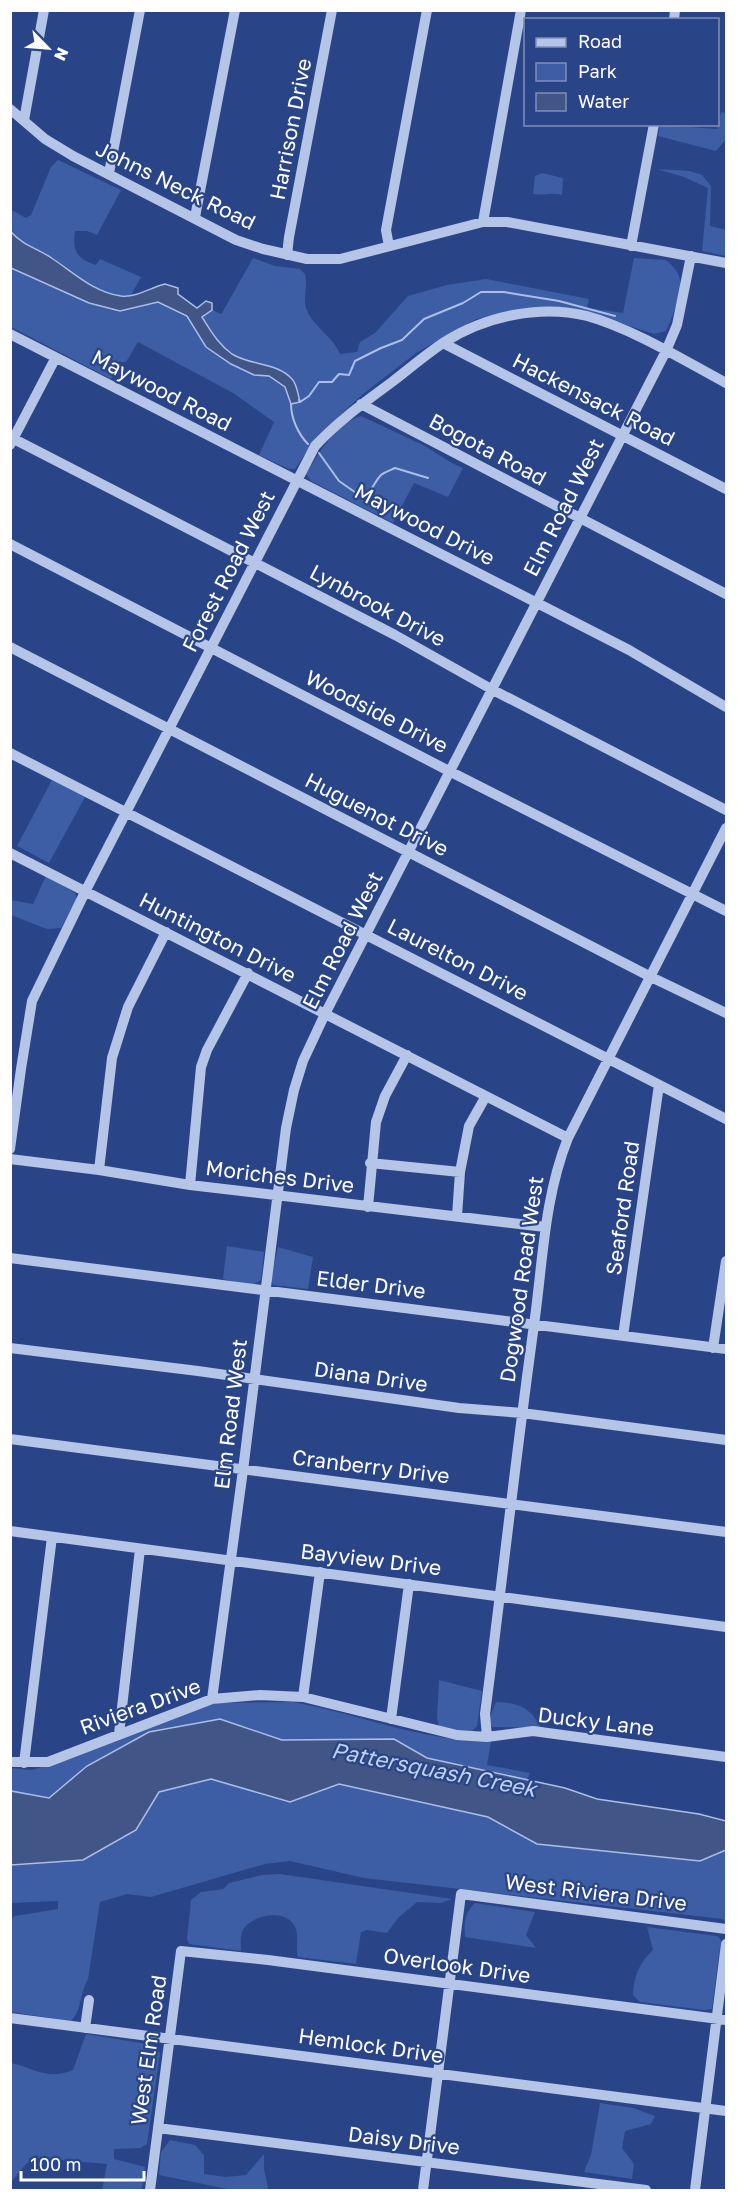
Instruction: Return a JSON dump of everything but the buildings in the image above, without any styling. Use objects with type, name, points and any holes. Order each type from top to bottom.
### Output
[{"type":"street","points":[[24,120],[44,10]]},
{"type":"street","points":[[109,173],[140,10]]},
{"type":"street","points":[[195,217],[235,10]]},
{"type":"street","name":"Harrison Drive","points":[[287,255],[332,10]]},
{"type":"street","points":[[389,246],[386,230],[427,10]]},
{"type":"street","points":[[483,222],[521,10]]},
{"type":"street","name":"Johns Neck Road","points":[[10,109],[45,139],[73,156],[236,240],[287,255],[307,259],[340,258],[483,222],[507,222],[726,263]]},
{"type":"street","points":[[631,246],[654,126]]},
{"type":"street","name":"Elm Road West","points":[[212,1699],[255,1380],[276,1195],[294,1090],[303,1061],[449,771],[493,690],[666,351],[677,325],[691,256]]},
{"type":"street","name":"Forest Road West","points":[[10,1149],[16,1069],[32,1001],[86,890],[315,446],[334,426],[361,404],[443,343],[488,321],[534,312],[565,312],[587,316],[666,351],[726,383]]},
{"type":"street","name":"Maywood Road","points":[[10,334],[296,481]]},
{"type":"street","name":"Hackensack Road","points":[[443,343],[726,489]]},
{"type":"street","points":[[12,440],[55,358]]},
{"type":"street","name":"Bogota Road","points":[[361,404],[726,594]]},
{"type":"street","name":"Lynbrook Drive","points":[[12,440],[395,635],[493,690],[726,810]]},
{"type":"street","name":"Maywood Drive","points":[[296,481],[629,650],[726,707]]},
{"type":"street","name":"Woodside Drive","points":[[10,544],[726,911]]},
{"type":"street","name":"Huguenot Drive","points":[[10,647],[726,1014]]},
{"type":"street","name":"Laurelton Drive","points":[[10,753],[726,1119]]},
{"type":"street","name":"Dogwood Road West","points":[[487,1737],[485,1714],[501,1596],[510,1503],[545,1227],[558,1162],[568,1137],[726,828]]},
{"type":"street","name":"Huntington Drive","points":[[10,852],[568,1137]]},
{"type":"street","points":[[99,1170],[112,1058],[128,1006],[166,932]]},
{"type":"street","points":[[189,1185],[201,1067],[207,1050],[248,974]]},
{"type":"street","points":[[368,1207],[370,1163],[376,1122],[380,1107],[407,1055]]},
{"type":"street","name":"Seaford Road","points":[[623,1336],[659,1085]]},
{"type":"street","points":[[457,1216],[460,1172],[469,1126],[486,1096]]},
{"type":"street","name":"Moriches Drive","points":[[10,1159],[99,1170],[189,1185],[545,1227]]},
{"type":"street","points":[[370,1163],[460,1172]]},
{"type":"street","name":"Elder Drive","points":[[10,1258],[726,1349]]},
{"type":"street","points":[[713,1348],[726,1261]]},
{"type":"street","name":"Diana Drive","points":[[10,1348],[459,1408],[522,1413],[726,1440]]},
{"type":"street","name":"Cranberry Drive","points":[[10,1439],[726,1532]]},
{"type":"street","name":"Bayview Drive","points":[[10,1531],[726,1627]]},
{"type":"street","points":[[24,1763],[52,1536]]},
{"type":"street","points":[[120,1734],[141,1549]]},
{"type":"street","points":[[303,1697],[320,1572]]},
{"type":"street","points":[[391,1719],[409,1584]]},
{"type":"street","name":"Riviera Drive","points":[[10,1762],[48,1762],[212,1699],[260,1695],[303,1697],[391,1719]]},
{"type":"street","name":"Ducky Lane","points":[[391,1719],[457,1735],[487,1737],[533,1731],[726,1757]]},
{"type":"street","name":"West Riviera Drive","points":[[449,1984],[461,1894],[726,1929]]},
{"type":"street","points":[[695,2190],[705,2108],[722,2019],[726,1944]]},
{"type":"street","name":"Overlook Drive","points":[[181,1951],[268,1960],[722,2019]]},
{"type":"street","name":"West Elm Road","points":[[150,2190],[181,1951]]},
{"type":"street","points":[[423,2190],[449,1984]]},
{"type":"street","points":[[85,2028],[89,2000]]},
{"type":"street","name":"Hemlock Drive","points":[[10,2019],[726,2111]]},
{"type":"street","name":"Daisy Drive","points":[[158,2128],[646,2190]]},
{"type":"green space","points":[[721,112],[726,113],[726,139],[716,151],[658,136],[660,126],[717,129]]},
{"type":"green space","points":[[58,160],[121,190],[97,235],[87,231],[75,231],[74,244],[80,257],[90,263],[96,265],[100,259],[141,277],[131,295],[119,295],[98,289],[51,257],[25,244],[11,232],[10,209],[26,218],[31,215],[51,167]]},
{"type":"green space","points":[[657,169],[690,171],[702,175],[711,186],[710,226],[726,230],[726,256],[702,251],[708,188],[684,177]]},
{"type":"green space","points":[[542,173],[563,178],[562,195],[533,194],[535,176]]},
{"type":"green space","points":[[253,258],[275,266],[300,269],[305,274],[306,308],[340,354],[357,352],[360,342],[375,333],[408,296],[447,285],[486,279],[589,299],[587,308],[623,313],[634,258],[666,260],[677,271],[680,291],[666,331],[654,334],[578,309],[530,308],[476,319],[416,353],[363,394],[317,436],[295,469],[289,469],[259,455],[274,422],[233,393],[138,342],[126,362],[120,362],[111,379],[11,327],[10,268],[89,303],[120,311],[158,302],[187,316],[206,347],[254,375],[269,376],[285,387],[291,404],[300,401],[273,367],[260,365],[230,352],[202,317],[212,310],[222,313]]},
{"type":"green space","points":[[361,416],[423,445],[463,468],[448,497],[414,483],[393,523],[311,481],[306,474],[329,440],[344,425]]},
{"type":"green space","points":[[52,780],[85,797],[49,863],[17,846]]},
{"type":"green space","points":[[46,876],[75,893],[77,900],[61,928],[47,929],[11,915],[10,900],[33,904]]},
{"type":"green space","points":[[227,1246],[264,1252],[261,1280],[251,1286],[223,1279]]},
{"type":"green space","points":[[278,1247],[313,1257],[308,1289],[273,1285],[271,1278]]},
{"type":"green space","points":[[439,1680],[482,1691],[477,1726],[472,1731],[440,1729],[437,1719]]},
{"type":"green space","points":[[293,1702],[441,1737],[491,1741],[487,1765],[530,1773],[527,1780],[427,1758],[394,1739],[282,1740],[220,1719],[87,1766],[49,1798],[11,1791],[10,1768],[31,1770],[71,1759],[164,1717],[218,1703]]},
{"type":"green space","points":[[496,1702],[523,1708],[533,1715],[541,1728],[492,1727],[489,1719]]},
{"type":"green space","points":[[211,1779],[290,1802],[339,1784],[488,1817],[538,1844],[700,1861],[726,1850],[726,1923],[723,1919],[364,1878],[290,1861],[265,1864],[151,1897],[127,1894],[100,1902],[88,1979],[75,2017],[71,2021],[11,2012],[11,1919],[15,1916],[58,1909],[58,1901],[11,1903],[11,1864],[136,1830],[158,1792]]},
{"type":"green space","points":[[280,1874],[452,1899],[441,1903],[417,1902],[398,1918],[387,1933],[367,1930],[361,1932],[356,1964],[298,1957],[297,1933],[294,1925],[289,1920],[275,1915],[259,1918],[246,1926],[241,1934],[241,1951],[189,1944],[187,1939],[191,1900],[201,1892],[223,1889],[229,1883],[262,1875]]},
{"type":"green space","points":[[475,1903],[535,1912],[526,1935],[536,1948],[465,1937],[466,1918]]},
{"type":"green space","points":[[647,1927],[717,1936],[721,1940],[712,2009],[640,2002],[633,1995],[638,1970],[653,1950]]},
{"type":"green space","points":[[86,2034],[153,2045],[160,2053],[147,2144],[141,2148],[114,2149],[114,2159],[145,2167],[141,2190],[102,2190],[107,2164],[36,2158],[26,2164],[11,2182],[11,2063],[48,2074],[73,2070]]},
{"type":"green space","points":[[600,2103],[633,2108],[655,2116],[651,2124],[625,2131],[622,2148],[634,2164],[632,2179],[584,2172],[591,2155]]},
{"type":"green space","points":[[170,2140],[195,2145],[204,2155],[204,2174],[226,2177],[246,2175],[264,2154],[268,2188],[266,2190],[232,2190],[159,2175],[161,2152]]},
{"type":"water","points":[[11,232],[21,241],[102,291],[127,296],[165,284],[178,288],[178,294],[197,308],[206,301],[212,303],[212,310],[202,317],[219,342],[239,358],[286,374],[295,384],[300,402],[291,404],[285,387],[269,376],[254,375],[231,364],[206,347],[187,316],[158,302],[120,311],[89,303],[11,268]]},
{"type":"water","name":"Pattersquash Creek","points":[[220,1719],[282,1740],[394,1739],[427,1758],[565,1788],[597,1799],[699,1814],[726,1821],[726,1850],[700,1861],[537,1844],[488,1817],[339,1784],[290,1802],[211,1779],[159,1792],[136,1830],[83,1860],[11,1865],[11,1791],[49,1798],[87,1766],[149,1732]]},
{"type":"waterway","points":[[299,400],[300,402],[309,396],[319,382],[332,382],[339,374],[349,375],[355,361],[402,340],[424,319],[463,303],[481,292],[504,292],[559,301],[615,316]]},
{"type":"waterway","points":[[291,404],[296,425],[308,444]]},
{"type":"waterway","points":[[319,453],[339,481],[359,495],[368,492],[381,475],[395,468],[428,478]]}]
